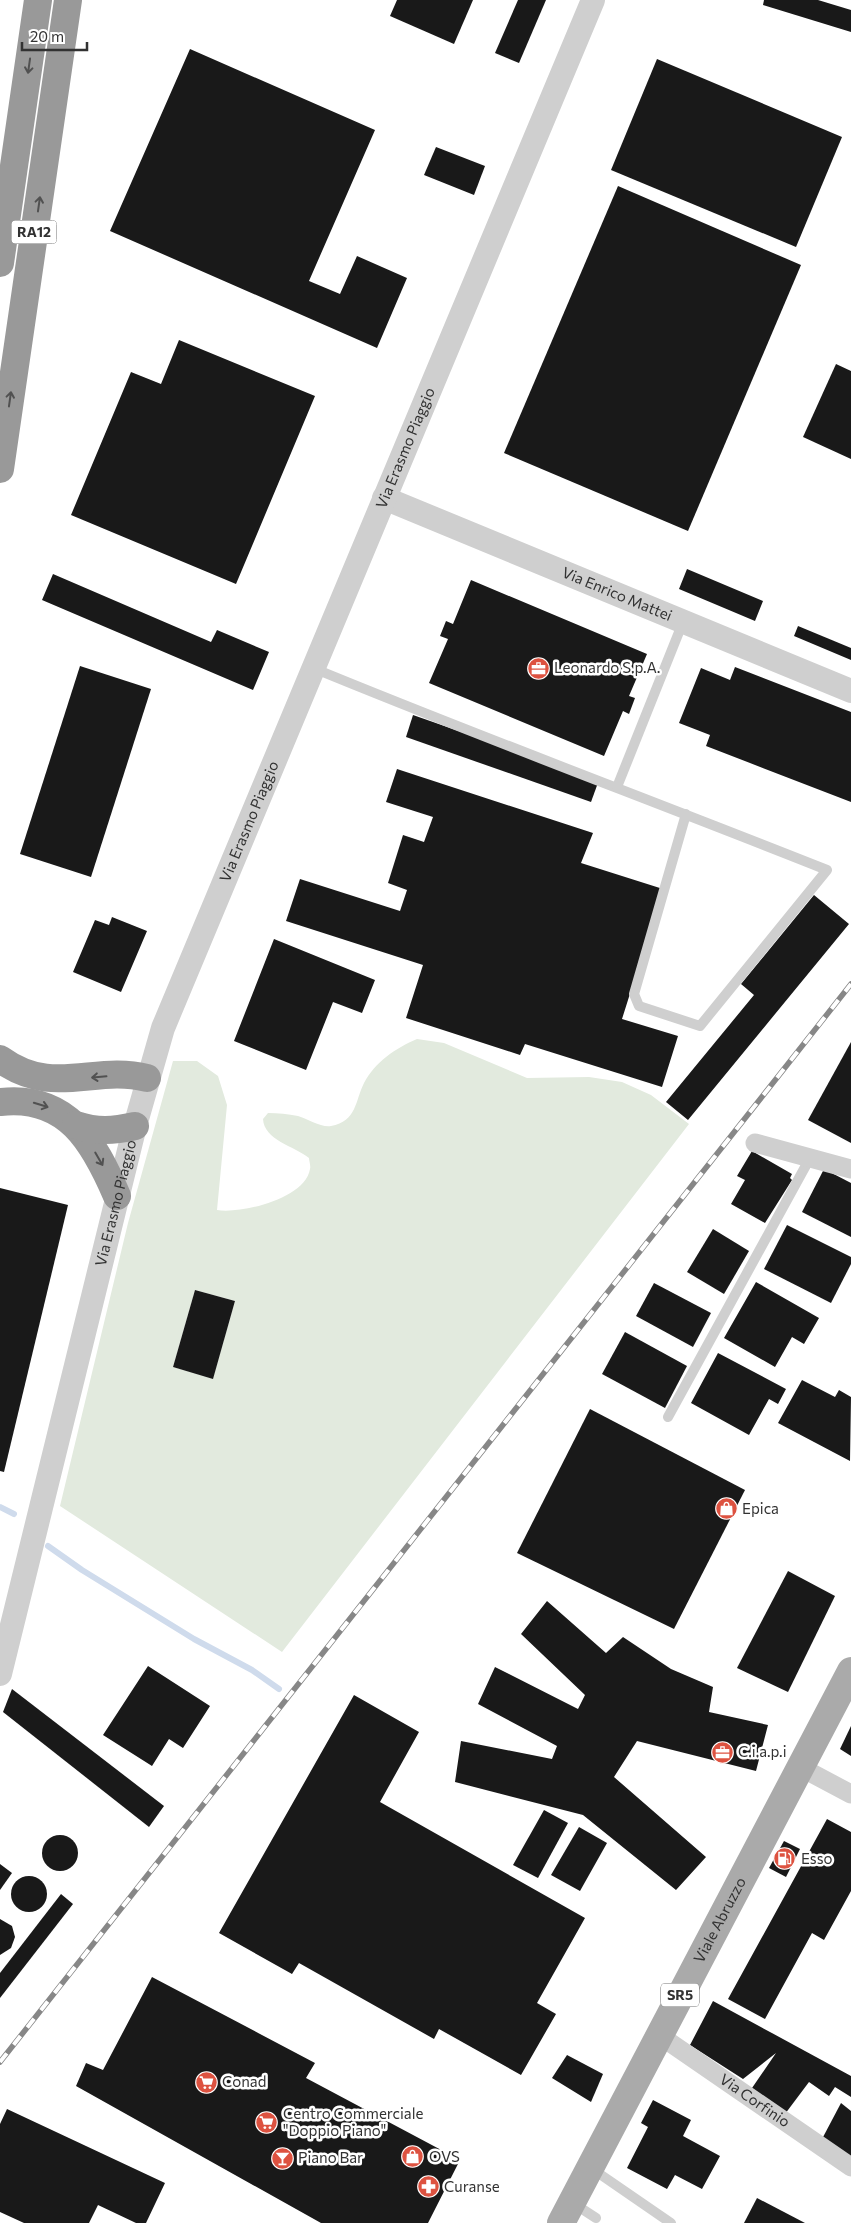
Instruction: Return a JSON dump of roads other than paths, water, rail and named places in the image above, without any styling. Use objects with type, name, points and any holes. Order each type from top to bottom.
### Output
[{"type":"highway","name":"RA12","points":[[0,263],[38,0]]},
{"type":"highway","name":"RA12","points":[[0,469],[68,0]]},
{"type":"highway","points":[[0,1059],[21,1071],[51,1079],[115,1075],[147,1078]]},
{"type":"highway","points":[[0,1102],[39,1103],[56,1110],[76,1125],[102,1163],[118,1196]]},
{"type":"highway","points":[[76,1125],[101,1131],[112,1131],[135,1126]]},
{"type":"main road","name":"Viale Abruzzo","points":[[566,2213],[851,1671]]},
{"type":"street","name":"Via Erasmo Piaggio","points":[[0,1674],[147,1078],[170,1011],[593,0]]},
{"type":"street","name":"Via Enrico Mattei","points":[[384,498],[851,691]]},
{"type":"street","points":[[755,1143],[851,1169]]},
{"type":"street","points":[[800,1767],[851,1794]]},
{"type":"street","name":"Via Corfinio","points":[[659,2036],[851,2167]]},
{"type":"lane","points":[[617,786],[683,622]]},
{"type":"lane","points":[[313,668],[617,786],[827,870],[700,1026],[639,1006],[634,994],[686,814]]},
{"type":"lane","points":[[668,1417],[810,1158]]},
{"type":"lane","points":[[590,2168],[671,2223]]},
{"type":"lane","points":[[566,2213],[596,2218]]},
{"type":"waterway","points":[[0,1507],[14,1514]]},
{"type":"waterway","points":[[48,1546],[82,1570],[194,1639],[252,1670],[279,1689]]},
{"type":"railway","points":[[0,2062],[851,984]]},
{"type":"place","name":"Leonardo S.p.A.","points":[[538,668]]},
{"type":"place","name":"Epica","points":[[726,1509]]},
{"type":"place","name":"C.i.a.p.i","points":[[722,1752]]},
{"type":"place","name":"Esso","points":[[785,1859]]},
{"type":"place","name":"Conad","points":[[206,2082]]},
{"type":"place","name":"Centro Commerciale \"Doppio Piano\"","points":[[267,2123]]},
{"type":"place","name":"OVS","points":[[413,2157]]},
{"type":"place","name":"Piano Bar","points":[[282,2158]]},
{"type":"place","name":"Curanse","points":[[428,2187]]}]
